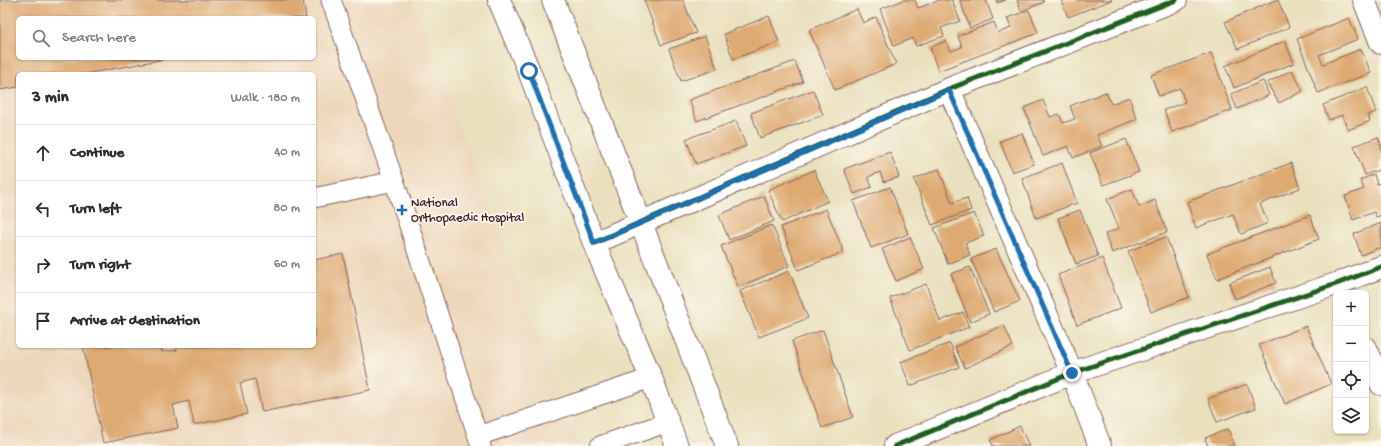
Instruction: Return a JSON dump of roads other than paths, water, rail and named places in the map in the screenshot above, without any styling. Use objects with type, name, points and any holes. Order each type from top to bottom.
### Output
[{"type":"street","points":[[499,0],[529,71],[594,243],[651,378],[677,446]]},
{"type":"street","points":[[553,0],[727,446]]},
{"type":"street","points":[[594,243],[949,90],[1176,0]]},
{"type":"street","points":[[1364,0],[1381,43]]},
{"type":"street","points":[[949,90],[1072,373],[1100,446]]},
{"type":"street","points":[[895,446],[1072,373],[1341,288],[1381,266]]},
{"type":"street","points":[[1369,355],[1381,384]]},
{"type":"lane","points":[[331,0],[394,181],[479,441],[651,378]]},
{"type":"lane","points":[[316,198],[394,181]]},
{"type":"lane","points":[[600,446],[668,422]]},
{"type":"place","name":"National Orthopaedic Hospital","points":[[402,210]]}]
